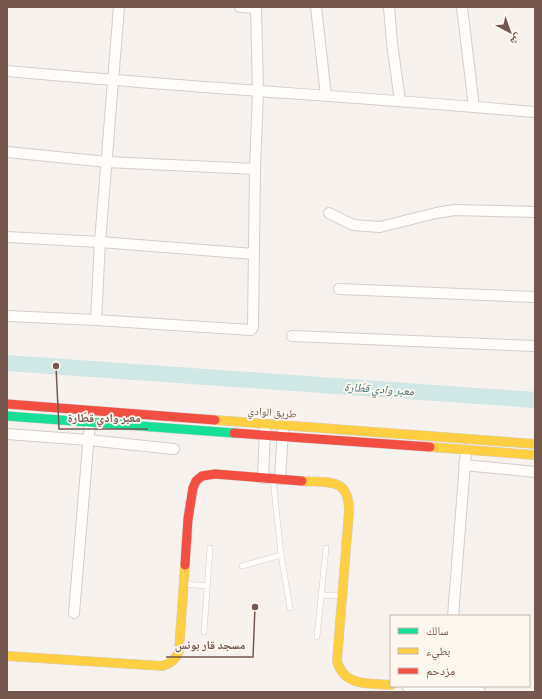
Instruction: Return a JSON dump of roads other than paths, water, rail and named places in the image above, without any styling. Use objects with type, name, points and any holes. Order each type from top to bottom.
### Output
[{"type":"main road","name":"طريق الوادي","points":[[7,404],[535,444]]},
{"type":"main road","points":[[7,416],[535,456]]},
{"type":"main road","points":[[7,656],[162,666],[174,661],[179,651],[188,512],[196,481],[202,476],[209,474],[272,478],[334,483],[347,491],[349,498],[349,511],[336,662],[337,667],[347,679],[355,682],[390,685]]},
{"type":"street","points":[[96,320],[100,242],[119,7]]},
{"type":"street","points":[[7,316],[251,330],[253,327],[255,169],[258,92],[256,8],[240,7]]},
{"type":"street","points":[[316,7],[326,96]]},
{"type":"street","points":[[389,7],[392,43],[400,101]]},
{"type":"street","points":[[462,7],[474,107]]},
{"type":"street","points":[[7,72],[535,112]]},
{"type":"street","points":[[7,152],[107,162],[255,169]]},
{"type":"street","points":[[329,213],[353,225],[380,227],[436,213],[455,210],[535,212]]},
{"type":"street","points":[[7,238],[100,242],[254,254]]},
{"type":"street","points":[[339,289],[535,297]]},
{"type":"street","points":[[292,336],[535,346]]},
{"type":"street","points":[[74,613],[90,422]]},
{"type":"street","points":[[265,424],[264,436],[272,478]]},
{"type":"street","points":[[272,478],[282,437],[283,425]]},
{"type":"street","points":[[7,434],[88,440],[174,449]]},
{"type":"street","points":[[453,615],[466,450]]},
{"type":"street","points":[[464,466],[535,472]]},
{"type":"street","points":[[419,687],[480,692]]},
{"type":"lane","points":[[272,478],[281,555],[290,608]]},
{"type":"lane","points":[[204,632],[210,548]]},
{"type":"lane","points":[[317,637],[326,548]]},
{"type":"lane","points":[[242,566],[281,555]]},
{"type":"lane","points":[[183,584],[207,586]]},
{"type":"lane","points":[[321,595],[342,596]]},
{"type":"waterway","name":"معبر وادي قطّارة","points":[[7,363],[535,400]]},
{"type":"place","name":"معبر وادي قطّارة","points":[[56,366]]},
{"type":"place","name":"مسجد قار بونس","points":[[255,607]]}]
